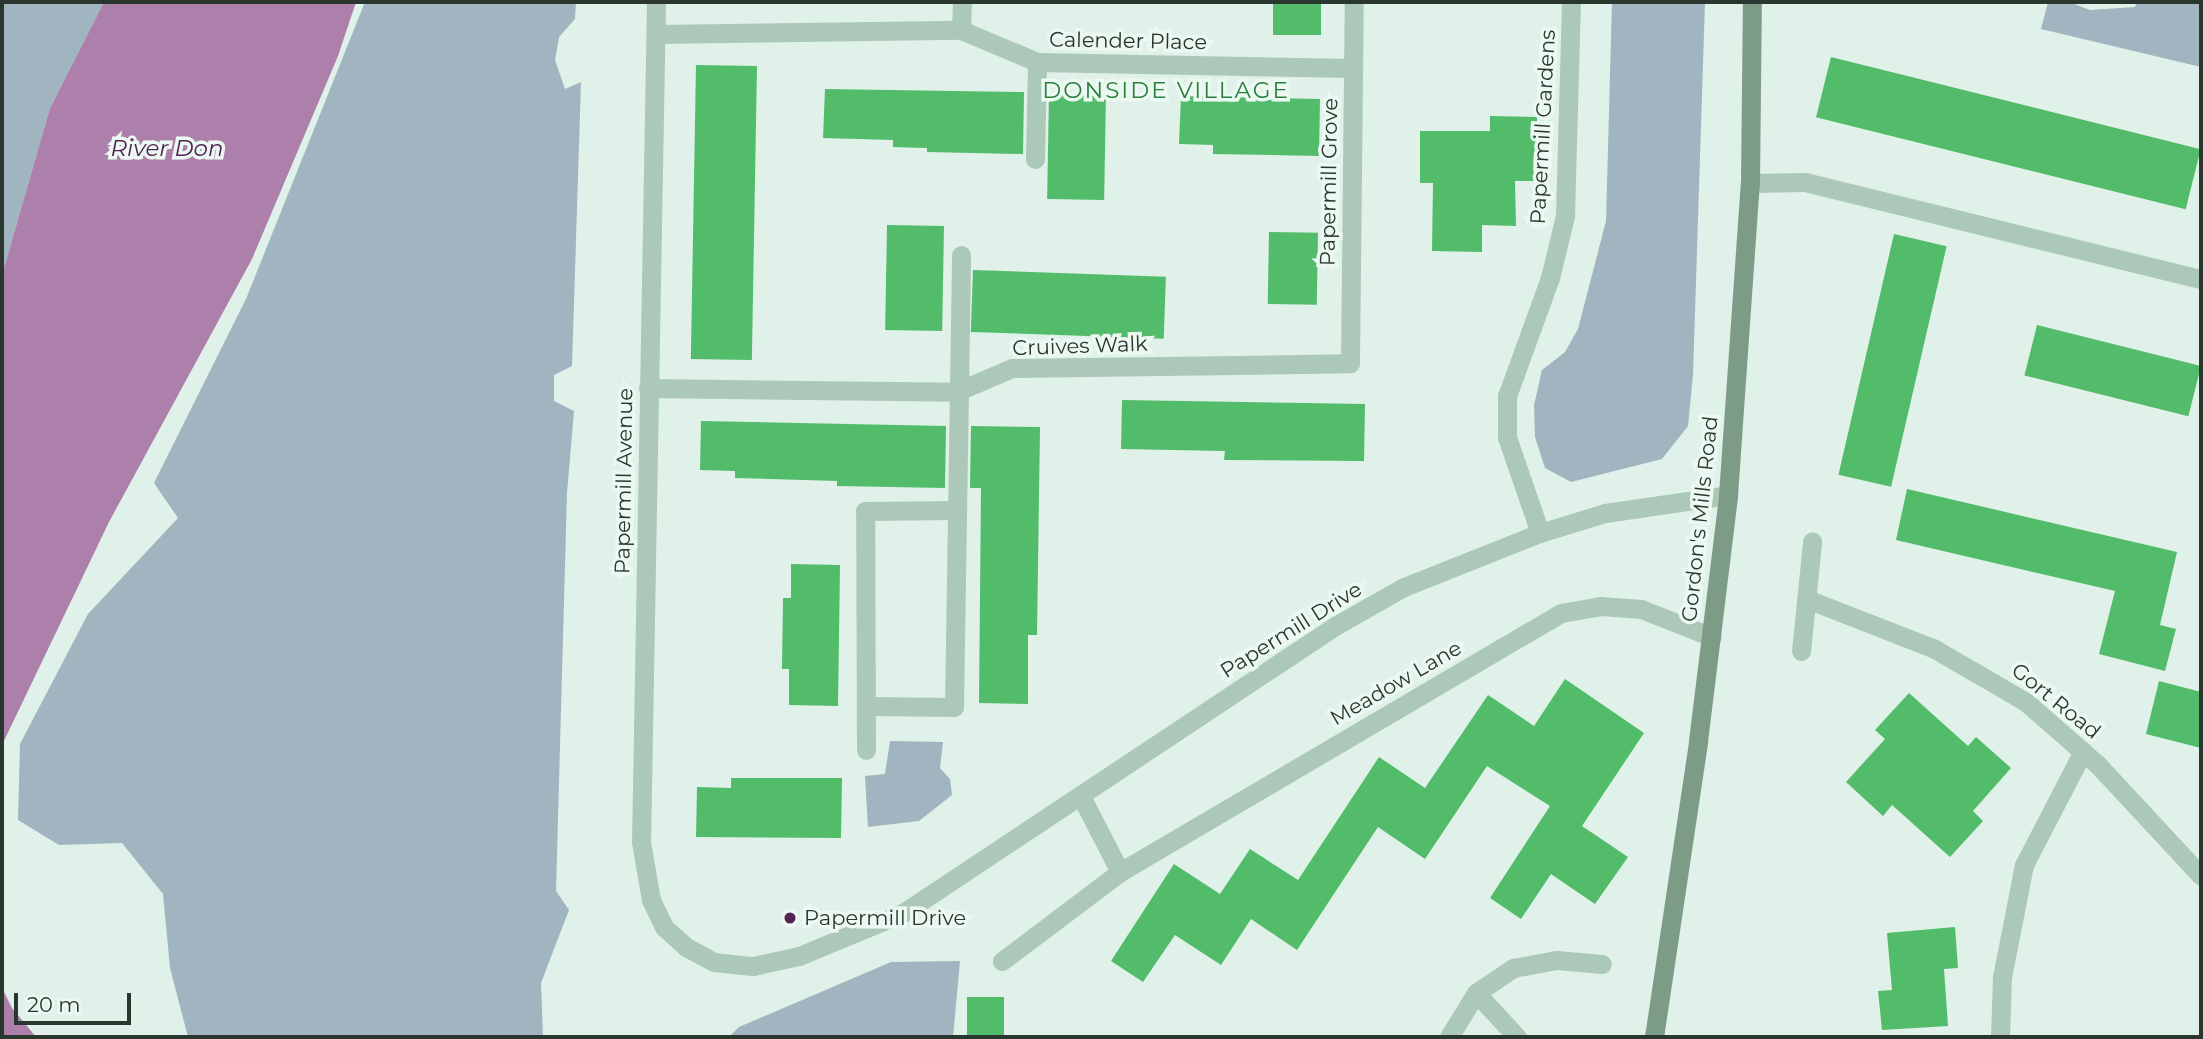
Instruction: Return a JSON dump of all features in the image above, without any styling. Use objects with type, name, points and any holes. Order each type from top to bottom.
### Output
[{"type":"main road","name":"Gordon's Mills Road","points":[[1654,1037],[1712,637],[1728,495],[1749,183],[1752,2]]},
{"type":"street","name":"Papermill Avenue","points":[[656,2],[642,842],[651,900],[664,927],[686,947]]},
{"type":"street","points":[[961,30],[962,2]]},
{"type":"street","name":"Papermill Grove","points":[[1350,363],[1354,2]]},
{"type":"street","name":"Papermill Gardens","points":[[1541,533],[1507,437],[1507,396],[1550,278],[1565,216],[1572,2]]},
{"type":"street","name":"Calender Place","points":[[656,34],[961,30],[1037,62],[1353,68]]},
{"type":"street","points":[[1035,159],[1037,62]]},
{"type":"street","points":[[1749,183],[1805,182],[2201,279]]},
{"type":"street","points":[[866,706],[954,707],[956,391],[961,255]]},
{"type":"street","name":"Cruives Walk","points":[[648,388],[956,391],[1012,368],[1350,363]]},
{"type":"street","name":"Papermill Drive","points":[[686,947],[714,962],[753,966],[846,939],[953,884],[1335,626],[1404,587],[1541,533],[1630,507],[1728,495]]},
{"type":"street","points":[[866,750],[864,511],[956,510]]},
{"type":"street","points":[[1801,651],[1812,542]]},
{"type":"street","name":"Gort Road","points":[[1807,599],[1879,624],[1989,678],[2083,751],[2201,876]]},
{"type":"street","name":"Meadow Lane","points":[[1002,961],[1120,872],[1561,613],[1600,606],[1641,609],[1712,637]]},
{"type":"street","points":[[2000,1037],[2002,977],[2024,865],[2083,751]]},
{"type":"street","points":[[1082,798],[1120,872]]},
{"type":"street","points":[[1449,1037],[1476,993],[1513,968],[1556,960],[1602,964]]},
{"type":"street","points":[[1476,993],[1517,1037]]},
{"type":"shaded area","points":[[2,2],[104,2],[50,108],[2,275]]},
{"type":"shaded area","points":[[365,2],[576,2],[575,19],[559,37],[555,60],[565,89],[581,82],[572,366],[554,375],[554,401],[574,411],[567,493],[556,891],[569,910],[541,983],[543,1037],[188,1037],[170,968],[163,894],[122,843],[59,845],[18,820],[20,744],[88,614],[178,518],[154,483],[246,299]]},
{"type":"shaded area","points":[[1612,2],[1705,2],[1693,375],[1688,426],[1662,459],[1571,482],[1545,468],[1535,437],[1534,405],[1542,370],[1565,352],[1578,329],[1606,221]]},
{"type":"shaded area","points":[[2048,2],[2069,2],[2090,10],[2135,7],[2137,2],[2201,2],[2201,67],[2041,29]]},
{"type":"shaded area","points":[[890,741],[943,742],[940,768],[950,779],[952,795],[919,821],[868,827],[865,776],[885,774]]},
{"type":"shaded area","points":[[960,961],[953,1037],[729,1037],[739,1027],[891,962]]},
{"type":"water","name":"River Don","points":[[104,2],[356,2],[338,56],[252,259],[109,522],[2,745],[2,275],[50,108]]},
{"type":"water","points":[[2,988],[12,1008],[36,1037],[2,1037]]},
{"type":"building","points":[[1273,2],[1321,2],[1321,35],[1273,35]]},
{"type":"building","points":[[1831,57],[2201,149],[2186,209],[1816,117]]},
{"type":"building","points":[[696,65],[757,66],[752,360],[691,359]]},
{"type":"building","points":[[825,89],[1024,92],[1023,154],[927,152],[927,148],[893,147],[893,140],[823,138]]},
{"type":"building","points":[[1049,93],[1106,94],[1104,200],[1047,199]]},
{"type":"building","points":[[1181,96],[1320,99],[1319,156],[1213,154],[1213,145],[1179,144]]},
{"type":"building","points":[[1490,116],[1537,117],[1537,181],[1515,181],[1516,226],[1482,225],[1482,252],[1432,251],[1433,183],[1420,183],[1420,131],[1490,131]]},
{"type":"building","points":[[887,225],[944,226],[942,331],[885,330]]},
{"type":"building","points":[[1269,232],[1318,233],[1317,305],[1268,304]]},
{"type":"building","points":[[1894,234],[1947,246],[1891,487],[1838,475]]},
{"type":"building","points":[[973,270],[1166,277],[1164,339],[971,332]]},
{"type":"building","points":[[2037,325],[2201,366],[2188,416],[2024,375]]},
{"type":"building","points":[[1122,400],[1365,404],[1364,461],[1224,460],[1225,451],[1121,449]]},
{"type":"building","points":[[701,421],[946,426],[945,488],[837,486],[837,481],[735,478],[735,471],[700,470]]},
{"type":"building","points":[[971,426],[1040,427],[1037,635],[1028,635],[1028,704],[979,703],[981,488],[970,488]]},
{"type":"building","points":[[1907,489],[2177,552],[2160,625],[2176,629],[2165,671],[2099,654],[2115,591],[1896,540]]},
{"type":"building","points":[[791,564],[840,565],[838,706],[789,705],[789,669],[782,669],[783,598],[791,598]]},
{"type":"building","points":[[1565,679],[1644,733],[1582,826],[1628,857],[1595,904],[1551,874],[1521,919],[1490,898],[1550,806],[1487,766],[1425,859],[1378,827],[1297,950],[1251,919],[1221,965],[1175,935],[1143,982],[1111,961],[1174,864],[1220,894],[1250,849],[1298,880],[1379,757],[1425,788],[1488,695],[1534,726]]},
{"type":"building","points":[[2159,681],[2201,692],[2201,748],[2146,734]]},
{"type":"building","points":[[1909,693],[1968,746],[1976,737],[2011,768],[1973,811],[1983,821],[1950,857],[1892,805],[1883,816],[1846,782],[1885,739],[1875,730]]},
{"type":"building","points":[[731,778],[842,778],[841,838],[696,837],[697,787],[731,788]]},
{"type":"building","points":[[1955,927],[1958,968],[1944,969],[1948,1026],[1882,1030],[1878,991],[1892,990],[1887,933]]},
{"type":"building","points":[[967,997],[1004,997],[1004,1037],[967,1037]]},
{"type":"place","name":"Papermill Drive","points":[[790,918]]},
{"type":"district","name":"DONSIDE VILLAGE","points":[[1166,90]]}]
